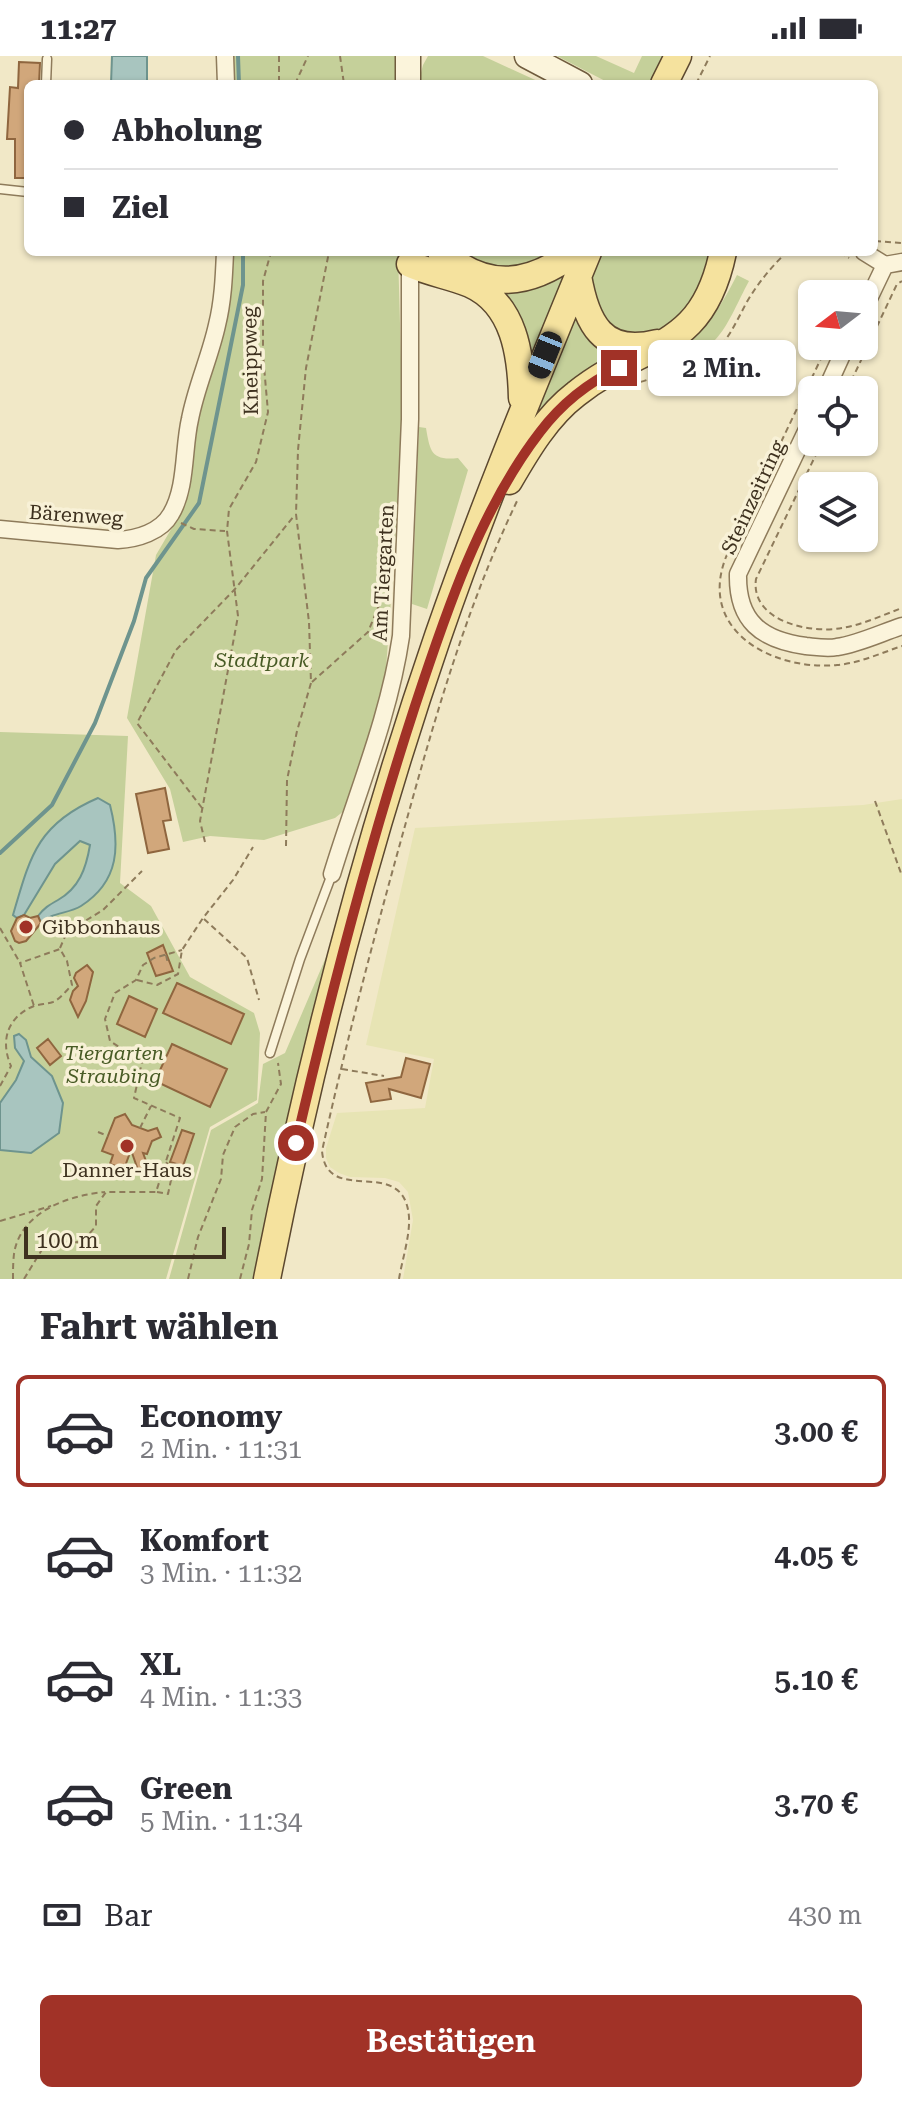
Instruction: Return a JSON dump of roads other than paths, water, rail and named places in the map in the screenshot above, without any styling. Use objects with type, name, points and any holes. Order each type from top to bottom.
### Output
[{"type":"main road","points":[[666,80],[678,56]]},
{"type":"main road","points":[[446,256],[463,269],[489,279],[505,281],[539,274],[580,260]]},
{"type":"main road","points":[[471,551],[524,454],[557,412],[590,383],[688,326],[713,290],[722,256]]},
{"type":"main road","points":[[410,258],[433,274],[474,286],[495,304],[515,335],[520,353],[523,408]]},
{"type":"main road","points":[[580,260],[583,303],[589,319],[604,337],[635,347],[668,340]]},
{"type":"main road","points":[[267,1279],[310,1081],[357,897],[417,702],[580,260]]},
{"type":"street","points":[[225,56],[226,80]]},
{"type":"street","points":[[408,56],[408,80]]},
{"type":"street","points":[[527,56],[572,80]]},
{"type":"street","name":"Bärenweg","points":[[0,529],[134,539],[170,518],[179,495],[197,387],[217,325],[225,256]]},
{"type":"street","points":[[874,256],[894,264],[878,288]]},
{"type":"street","name":"Am Tiergarten","points":[[332,874],[369,766],[397,659],[410,419],[410,258]]},
{"type":"street","name":"Steinzeitring","points":[[798,448],[738,574],[743,610],[753,625],[770,638],[819,648],[837,647],[902,626]]},
{"type":"lane","points":[[46,80],[47,59]]},
{"type":"lane","points":[[0,189],[24,192]]},
{"type":"lane","points":[[270,1053],[300,959],[332,874]]},
{"type":"water","points":[[112,56],[147,56],[147,80],[111,80]]},
{"type":"water","points":[[98,798],[110,805],[116,848],[110,874],[103,885],[81,906],[41,923],[40,913],[71,890],[80,877],[90,845],[80,841],[55,864],[24,915],[17,918],[13,915],[19,894],[39,844],[61,819]]},
{"type":"water","points":[[19,1034],[26,1040],[31,1057],[52,1076],[63,1103],[59,1133],[31,1153],[0,1150],[0,1103],[16,1080],[24,1061],[15,1048],[14,1036]]},
{"type":"waterway","points":[[238,56],[239,80]]},
{"type":"waterway","points":[[0,853],[52,805],[95,723],[134,621],[146,578],[199,503],[243,285],[243,256]]},
{"type":"place","name":"Gibbonhaus","points":[[26,927]]},
{"type":"place","name":"Danner-Haus","points":[[127,1146]]},
{"type":"park label","name":"Stadtpark","points":[[262,660]]},
{"type":"park label","name":"Tiergarten Straubing","points":[[114,1064]]}]
